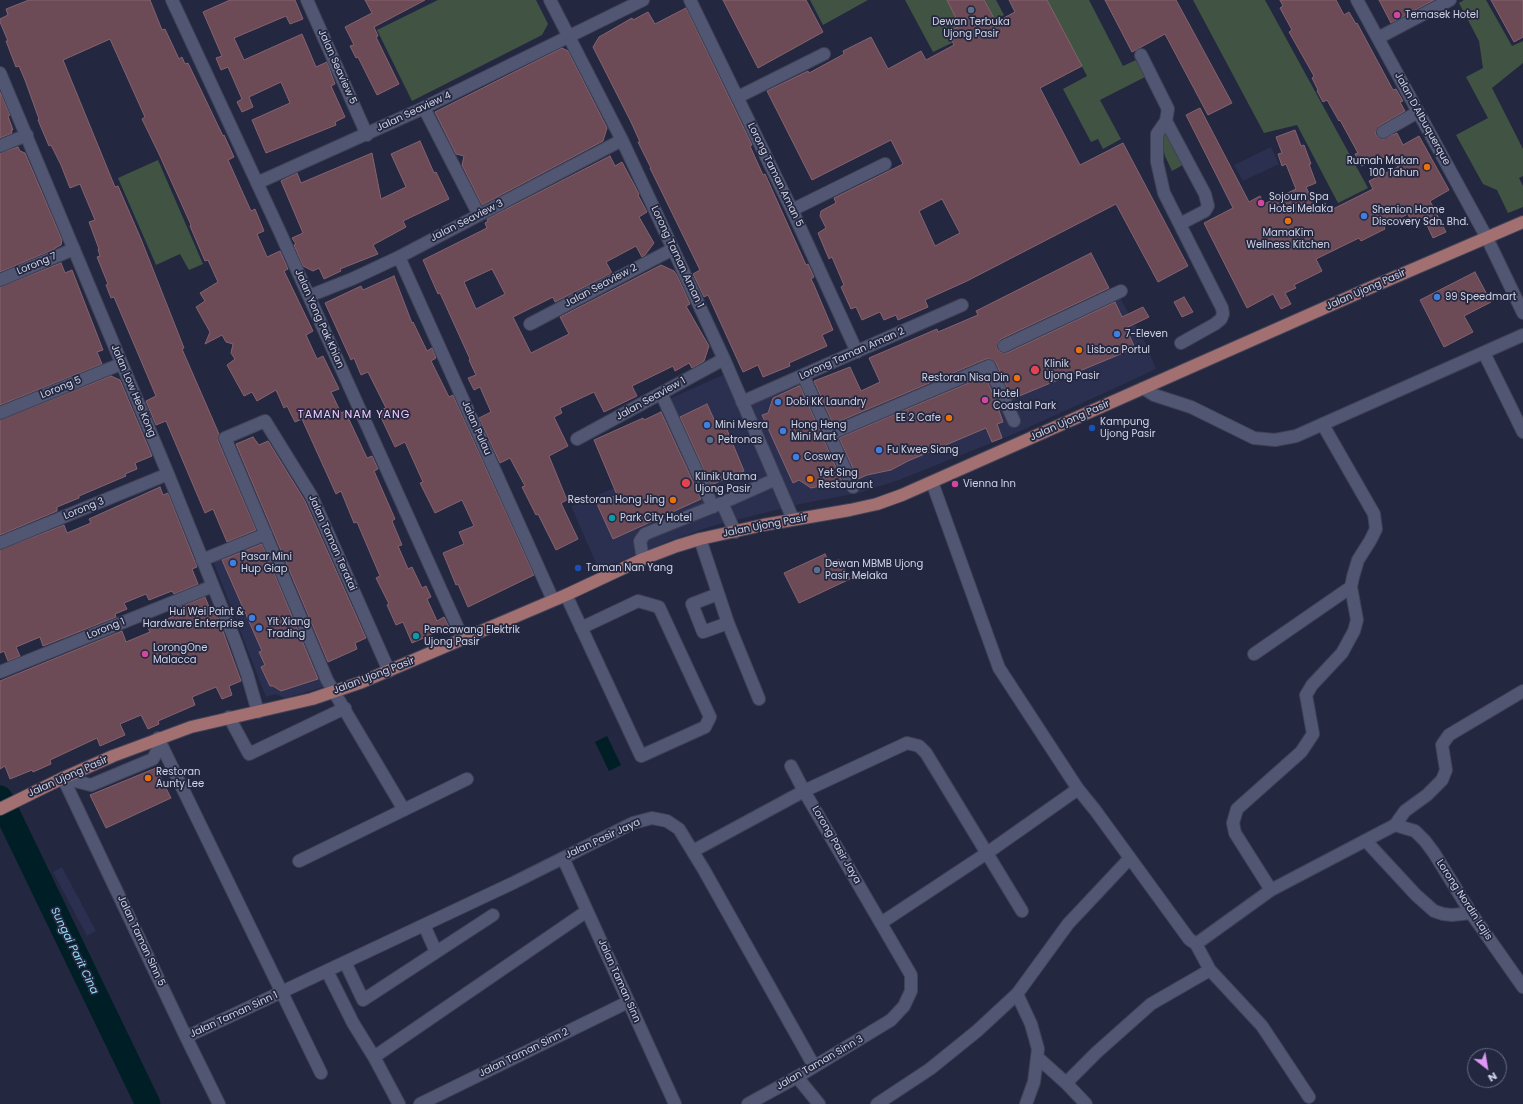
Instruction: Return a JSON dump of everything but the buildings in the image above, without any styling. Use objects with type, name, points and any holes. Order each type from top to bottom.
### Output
[{"type":"main road","name":"Jalan Ujong Pasir","points":[[0,809],[63,778],[158,738],[229,717],[258,712],[312,699],[389,671],[566,595],[643,560],[700,539],[793,519],[850,510],[876,504],[932,482],[1523,222]]},
{"type":"street","name":"Jalan Seaview 5","points":[[307,0],[366,135]]},
{"type":"street","name":"Lorong Taman Aman 1","points":[[550,0],[622,140],[724,359],[793,519]]},
{"type":"street","name":"Jalan Seaview 4","points":[[258,183],[424,108],[643,0]]},
{"type":"street","name":"Lorong Taman Aman 5","points":[[690,0],[792,210],[856,352]]},
{"type":"street","name":"Jalan D'Albuquerque","points":[[1357,0],[1486,238],[1523,313]]},
{"type":"street","points":[[1378,38],[1450,0]]},
{"type":"street","name":"Jalan Yong Pak Khian","points":[[177,2],[463,639]]},
{"type":"street","points":[[738,98],[824,54]]},
{"type":"street","points":[[1141,55],[1168,109],[1166,122],[1157,134],[1157,162],[1164,193],[1222,308],[1223,314],[1221,319],[1215,324],[1181,343]]},
{"type":"street","name":"Jalan Low Hee Kong","points":[[0,72],[168,474],[236,643],[258,712]]},
{"type":"street","points":[[424,108],[479,215]]},
{"type":"street","points":[[1383,132],[1418,112]]},
{"type":"street","points":[[1166,122],[1205,194],[1208,206],[1205,211],[1180,224]]},
{"type":"street","points":[[0,146],[26,135]]},
{"type":"street","name":"Jalan Seaview 3","points":[[309,296],[352,279],[399,257],[622,140]]},
{"type":"street","points":[[792,210],[885,164]]},
{"type":"street","name":"Lorong 7","points":[[0,280],[74,249]]},
{"type":"street","name":"Jalan Seaview 2","points":[[530,324],[673,249]]},
{"type":"street","name":"Jalan Pulau","points":[[399,257],[553,600]]},
{"type":"street","points":[[1004,346],[1121,291]]},
{"type":"street","name":"Lorong Taman Aman 2","points":[[742,402],[962,306]]},
{"type":"street","points":[[1143,388],[1154,395],[1191,407],[1254,438],[1275,440],[1296,436],[1323,425],[1523,335]]},
{"type":"street","points":[[1484,353],[1523,432]]},
{"type":"street","name":"Jalan Seaview 1","points":[[577,439],[724,359]]},
{"type":"street","name":"Lorong 5","points":[[0,413],[121,364]]},
{"type":"street","points":[[830,434],[989,366],[1014,421]]},
{"type":"street","points":[[803,375],[853,487]]},
{"type":"street","points":[[662,393],[717,505],[735,532]]},
{"type":"street","name":"Jalan Taman Teratai","points":[[266,534],[225,438],[265,421],[312,497],[389,671]]},
{"type":"street","points":[[1271,890],[1234,833],[1233,823],[1237,809],[1301,752],[1313,734],[1306,695],[1312,685],[1342,653],[1354,631],[1357,620],[1351,587],[1358,560],[1376,529],[1374,514],[1323,425]]},
{"type":"street","name":"Lorong 3","points":[[0,543],[168,474]]},
{"type":"street","points":[[643,560],[640,541],[645,534],[776,479]]},
{"type":"street","points":[[932,482],[999,668],[1078,789],[1189,939],[1196,944],[1210,970],[1262,1026],[1310,1097]]},
{"type":"street","points":[[202,560],[266,534],[327,680],[335,691],[404,810]]},
{"type":"street","points":[[700,539],[728,623],[759,699]]},
{"type":"street","name":"Lorong 1","points":[[0,672],[213,586]]},
{"type":"street","points":[[1254,654],[1351,587]]},
{"type":"street","points":[[718,594],[692,604],[703,632],[728,623]]},
{"type":"street","points":[[566,595],[581,628],[641,756],[705,727],[710,717],[659,607],[638,601],[581,628]]},
{"type":"street","points":[[1196,944],[1271,890],[1395,825],[1405,811],[1427,795],[1442,780],[1446,770],[1442,745],[1449,735],[1523,691]]},
{"type":"street","points":[[229,717],[249,754],[345,708]]},
{"type":"street","points":[[63,778],[91,785],[153,759],[158,749],[158,738]]},
{"type":"street","points":[[158,738],[321,1073]]},
{"type":"street","points":[[694,851],[804,791],[907,743],[919,746],[926,753],[1022,911]]},
{"type":"street","name":"Lorong Pasir Jaya","points":[[791,766],[911,975],[911,991],[904,1006],[891,1020],[871,1033]]},
{"type":"street","name":"Jalan Taman Sinn 5","points":[[63,778],[219,1104]]},
{"type":"street","points":[[299,861],[467,779]]},
{"type":"street","points":[[881,923],[987,853],[1078,789]]},
{"type":"street","name":"Jalan Pasir Jaya","points":[[282,992],[424,925],[633,823],[652,818],[667,821],[679,828],[694,851],[814,1066]]},
{"type":"street","name":"Lorong Nordin Lajis","points":[[1395,825],[1415,831],[1425,841],[1471,913],[1523,988]]},
{"type":"street","points":[[1366,841],[1416,895],[1434,911],[1452,915],[1471,913]]},
{"type":"street","name":"Jalan Taman Sinn","points":[[563,858],[675,1104]]},
{"type":"street","points":[[877,1104],[930,1069],[977,1032],[1017,994],[1068,924],[1130,858]]},
{"type":"street","points":[[374,1057],[587,911]]},
{"type":"street","points":[[345,962],[363,1000],[493,915]]},
{"type":"street","points":[[424,925],[436,952]]},
{"type":"street","points":[[1066,1083],[1097,1052],[1151,1004],[1210,970]]},
{"type":"street","points":[[327,971],[353,1023],[374,1057],[399,1104]]},
{"type":"street","name":"Jalan Taman Sinn 1","points":[[186,1037],[282,992]]},
{"type":"street","points":[[1017,994],[1031,1024],[1038,1049],[1034,1082],[1026,1104]]},
{"type":"street","name":"Jalan Taman Sinn 2","points":[[420,1104],[628,1002]]},
{"type":"street","name":"Jalan Taman Sinn 3","points":[[748,1104],[871,1033]]},
{"type":"street","points":[[1037,1056],[1086,1104]]},
{"type":"street","points":[[797,1077],[819,1104]]},
{"type":"shaded area","points":[[438,0],[536,0],[548,24],[542,35],[412,101],[377,30]]},
{"type":"shaded area","points":[[810,0],[868,0],[823,25]]},
{"type":"shaded area","points":[[905,0],[947,0],[966,36],[933,52]]},
{"type":"shaded area","points":[[984,0],[996,0],[1004,15],[995,20]]},
{"type":"shaded area","points":[[1047,0],[1089,0],[1123,66],[1136,60],[1145,77],[1100,100],[1121,139],[1103,149],[1098,139],[1091,142],[1063,89],[1087,76]]},
{"type":"shaded area","points":[[1193,0],[1265,0],[1368,188],[1338,203],[1297,125],[1264,133]]},
{"type":"shaded area","points":[[1464,0],[1486,0],[1512,46],[1523,41],[1523,63],[1492,88],[1523,149],[1523,176],[1519,178],[1523,186],[1523,207],[1508,213],[1497,190],[1483,184],[1456,135],[1488,118],[1466,77],[1483,68],[1479,41],[1459,3]]},
{"type":"shaded area","points":[[1166,133],[1188,162],[1172,171],[1165,156],[1161,138]]},
{"type":"shaded area","points":[[1271,147],[1279,164],[1243,181],[1234,165]]},
{"type":"shaded area","points":[[158,160],[203,264],[189,270],[180,254],[156,265],[118,178]]},
{"type":"shaded area","points":[[1115,289],[1146,344],[1156,369],[1016,433],[899,480],[858,493],[800,504],[712,526],[669,541],[599,570],[571,506],[684,459],[658,404],[734,370],[749,405],[809,379],[831,428],[986,362],[984,355]]},
{"type":"shaded area","points":[[266,530],[334,684],[285,698],[275,694],[266,697],[210,553]]},
{"type":"shaded area","points":[[607,736],[621,765],[609,771],[595,742]]},
{"type":"shaded area","points":[[62,867],[96,931],[87,936],[53,872]]},
{"type":"waterway","name":"Sungai Parit Cina","points":[[0,798],[148,1104]]},
{"type":"place","name":"Dewan Terbuka Ujong Pasir","points":[[971,10]]},
{"type":"place","name":"Temasek Hotel","points":[[1397,15]]},
{"type":"place","name":"Rumah Makan 100 Tahun","points":[[1427,167]]},
{"type":"place","name":"Sojourn Spa Hotel Melaka","points":[[1261,203]]},
{"type":"place","name":"Shenion Home Discovery Sdn. Bhd.","points":[[1364,216]]},
{"type":"place","name":"MamaKim Wellness Kitchen","points":[[1288,221]]},
{"type":"place","name":"99 Speedmart","points":[[1437,297]]},
{"type":"place","name":"7-Eleven","points":[[1117,334]]},
{"type":"place","name":"Lisboa Portul","points":[[1079,350]]},
{"type":"place","name":"Klinik Ujong Pasir","points":[[1035,370]]},
{"type":"place","name":"Restoran Nisa Din","points":[[1017,378]]},
{"type":"place","name":"Hotel Coastal Park","points":[[985,400]]},
{"type":"place","name":"Dobi KK Laundry","points":[[778,402]]},
{"type":"place","name":"EE 2 Cafe","points":[[949,418]]},
{"type":"place","name":"Mini Mesra","points":[[707,425]]},
{"type":"place","name":"Kampung Ujong Pasir","points":[[1092,428]]},
{"type":"place","name":"Hong Heng Mini Mart","points":[[783,431]]},
{"type":"place","name":"Petronas","points":[[710,440]]},
{"type":"place","name":"Fu Kwee Siang","points":[[879,450]]},
{"type":"place","name":"Cosway","points":[[796,457]]},
{"type":"place","name":"Yet Sing Restaurant","points":[[810,479]]},
{"type":"place","name":"Klinik Utama Ujong Pasir","points":[[686,483]]},
{"type":"place","name":"Vienna Inn","points":[[955,484]]},
{"type":"place","name":"Restoran Hong Jing","points":[[673,500]]},
{"type":"place","name":"Park City Hotel","points":[[612,518]]},
{"type":"place","name":"Pasar Mini Hup Giap","points":[[233,563]]},
{"type":"place","name":"Taman Nan Yang","points":[[578,568]]},
{"type":"place","name":"Dewan MBMB Ujong Pasir Melaka","points":[[817,570]]},
{"type":"place","name":"Hui Wei Paint & Hardware Enterprise","points":[[252,618]]},
{"type":"place","name":"Yit Xiang Trading","points":[[259,628]]},
{"type":"place","name":"Pencawang Elektrik Ujong Pasir","points":[[416,636]]},
{"type":"place","name":"LorongOne Malacca","points":[[145,654]]},
{"type":"place","name":"Restoran Aunty Lee","points":[[148,778]]},
{"type":"district","name":"TAMAN NAM YANG","points":[[354,415]]}]
